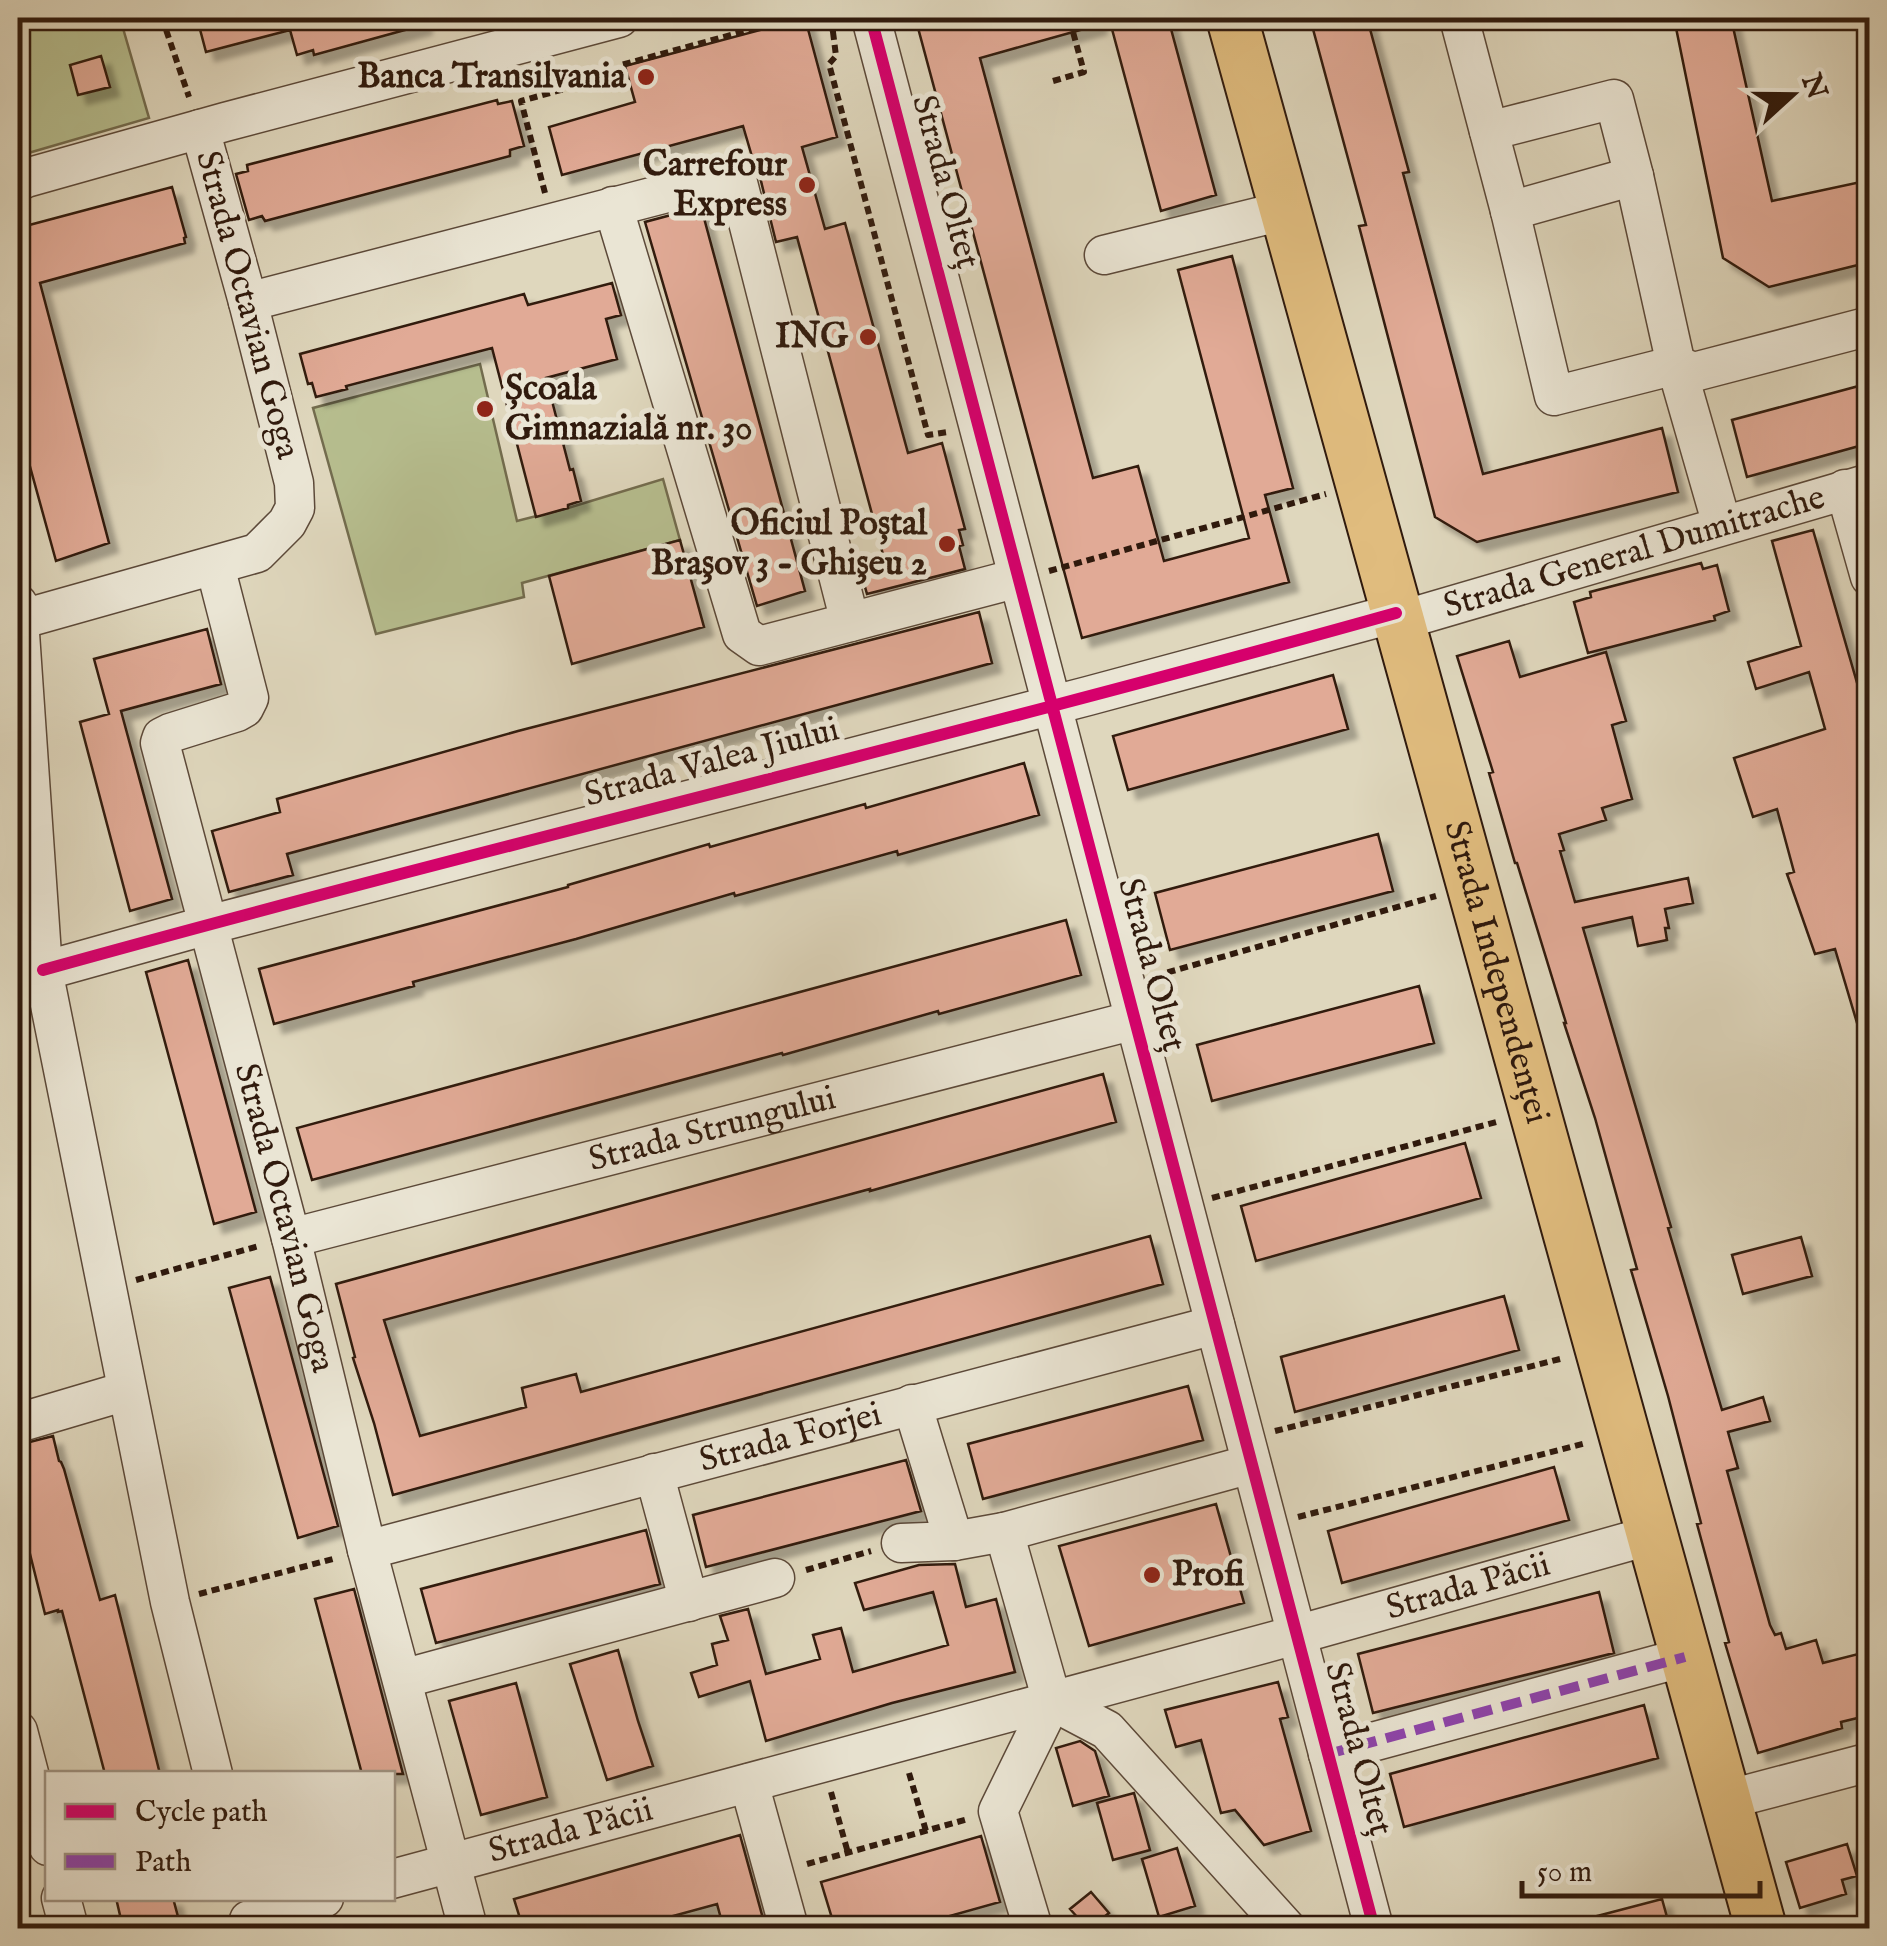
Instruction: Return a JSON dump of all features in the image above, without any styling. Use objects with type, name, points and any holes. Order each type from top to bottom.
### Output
[{"type":"main road","name":"Strada Independenței","points":[[1232,18],[1760,1928]]},
{"type":"street","points":[[200,129],[563,25],[620,18]]},
{"type":"street","name":"Strada Olteț","points":[[871,18],[1374,1928]]},
{"type":"street","points":[[1458,18],[1554,396],[1676,365],[1694,372],[1870,326]]},
{"type":"street","points":[[1489,131],[1614,99],[1676,365],[1722,524]]},
{"type":"street","name":"Strada Octavian Goga","points":[[18,182],[200,129],[294,483],[295,508],[257,553],[18,612],[30,974],[106,1288],[170,1602],[211,1771]]},
{"type":"street","points":[[248,302],[736,175],[850,622]]},
{"type":"street","points":[[1510,211],[1634,176]]},
{"type":"street","points":[[613,206],[742,634],[759,646],[1018,578]]},
{"type":"street","points":[[1104,255],[1286,210]]},
{"type":"street","points":[[1857,486],[1870,578]]},
{"type":"street","name":"Strada General Dumitrache","points":[[1398,617],[1857,486]]},
{"type":"street","name":"Strada Octavian Goga","points":[[215,566],[249,698],[244,708],[170,733],[162,737],[160,744],[468,1928]]},
{"type":"street","name":"Strada Valea Jiului","points":[[30,974],[208,924],[1398,617]]},
{"type":"street","name":"Strada Strungului","points":[[291,1238],[1130,1002]]},
{"type":"street","name":"Strada Forjei","points":[[367,1550],[1215,1325]]},
{"type":"street","points":[[18,1423],[126,1391]]},
{"type":"street","points":[[912,1404],[954,1540]]},
{"type":"street","points":[[901,1543],[1004,1532],[1248,1452]]},
{"type":"street","points":[[654,1472],[689,1602]]},
{"type":"street","points":[[1004,1532],[1052,1701],[998,1811],[1032,1928]]},
{"type":"street","name":"Strada Păcii","points":[[395,1878],[1652,1535]]},
{"type":"street","points":[[402,1679],[775,1578]]},
{"type":"street","points":[[1328,1754],[1685,1657]]},
{"type":"street","points":[[1052,1701],[1107,1730],[1286,1928]]},
{"type":"street","points":[[18,1731],[45,1834]]},
{"type":"street","points":[[1726,1800],[1870,1762]]},
{"type":"street","points":[[750,1783],[789,1928]]},
{"type":"street","points":[[62,1901],[69,1928]]},
{"type":"street","points":[[248,1916],[311,1901]]},
{"type":"path","points":[[162,18],[200,129]]},
{"type":"path","points":[[552,222],[521,101],[619,74],[622,65],[792,18]]},
{"type":"path","points":[[1053,82],[1084,72],[1074,32]]},
{"type":"path","points":[[1018,578],[1361,484]]},
{"type":"path","points":[[1130,1002],[1472,886]]},
{"type":"path","points":[[1183,1206],[1535,1112]]},
{"type":"path","points":[[106,1288],[291,1238]]},
{"type":"path","points":[[1248,1452],[1600,1349]]},
{"type":"path","points":[[1268,1524],[1624,1433]]},
{"type":"path","points":[[775,1578],[901,1543]]},
{"type":"path","points":[[170,1602],[367,1550]]},
{"type":"path","points":[[900,1743],[926,1831]]},
{"type":"path","points":[[823,1763],[848,1853]]},
{"type":"path","points":[[774,1874],[998,1811]]},
{"type":"green space","points":[[18,18],[120,18],[149,118],[18,156]]},
{"type":"green space","points":[[480,364],[517,521],[663,479],[680,540],[522,583],[524,597],[376,634],[313,408]]},
{"type":"building","points":[[197,18],[422,18],[423,25],[314,55],[313,50],[297,55],[290,30],[206,52]]},
{"type":"building","points":[[805,18],[837,137],[802,147],[825,229],[845,223],[908,453],[942,443],[965,529],[959,530],[963,545],[959,546],[965,569],[867,594],[860,569],[885,562],[797,237],[776,242],[743,126],[562,175],[549,127],[635,102],[625,66]]},
{"type":"building","points":[[938,18],[1097,18],[1098,25],[980,58],[1093,478],[1138,466],[1164,561],[1249,538],[1178,270],[1232,256],[1293,488],[1265,495],[1289,582],[1082,638],[917,24]]},
{"type":"building","points":[[1109,18],[1168,18],[1216,195],[1161,211]]},
{"type":"building","points":[[1310,18],[1367,18],[1409,172],[1403,173],[1483,474],[1662,428],[1678,492],[1477,542],[1435,517],[1359,226],[1366,225]]},
{"type":"building","points":[[1674,18],[1731,18],[1772,201],[1870,180],[1870,262],[1769,287],[1723,258]]},
{"type":"building","points":[[101,56],[110,87],[78,95],[70,65]]},
{"type":"building","points":[[497,100],[498,104],[512,101],[524,146],[510,150],[510,156],[265,221],[262,216],[249,220],[236,174],[248,171],[247,165]]},
{"type":"building","points":[[172,187],[185,243],[40,283],[109,543],[56,561],[18,423],[18,228]]},
{"type":"building","points":[[701,207],[805,591],[757,606],[645,222]]},
{"type":"building","name":"Școala Gimnazială nr. 30","points":[[612,283],[621,315],[606,319],[617,359],[546,378],[581,501],[568,508],[536,517],[492,348],[316,397],[312,383],[308,384],[300,354],[524,294],[528,305]]},
{"type":"building","points":[[1870,383],[1870,443],[1747,477],[1732,420]]},
{"type":"building","points":[[1813,530],[1870,728],[1870,1042],[1863,1043],[1835,949],[1815,954],[1787,874],[1794,872],[1777,809],[1753,817],[1734,758],[1825,729],[1809,672],[1756,689],[1748,662],[1801,646],[1772,541]]},
{"type":"building","points":[[680,540],[704,627],[572,664],[549,576]]},
{"type":"building","points":[[1701,563],[1703,569],[1717,565],[1729,611],[1714,616],[1715,620],[1588,653],[1574,602],[1591,597],[1590,592]]},
{"type":"building","points":[[979,612],[992,663],[287,854],[293,875],[229,892],[212,831],[280,812],[277,799],[518,731]]},
{"type":"building","points":[[207,629],[221,684],[121,711],[172,899],[130,911],[80,722],[109,714],[94,659]]},
{"type":"building","points":[[1509,641],[1520,677],[1606,652],[1626,721],[1612,725],[1632,799],[1602,808],[1606,820],[1559,834],[1575,902],[1688,878],[1693,903],[1665,909],[1667,940],[1638,946],[1632,917],[1583,928],[1722,1410],[1763,1397],[1770,1421],[1728,1432],[1738,1468],[1727,1471],[1770,1625],[1775,1635],[1781,1633],[1786,1649],[1816,1640],[1823,1663],[1870,1651],[1870,1715],[1841,1722],[1842,1728],[1758,1753],[1725,1643],[1729,1642],[1697,1524],[1701,1523],[1631,1270],[1637,1269],[1457,656]]},
{"type":"building","points":[[1333,675],[1348,729],[1128,790],[1113,736]]},
{"type":"building","points":[[1024,763],[1039,815],[898,855],[897,851],[735,896],[734,893],[274,1024],[259,969],[568,887],[709,844],[710,847],[865,804],[866,808]]},
{"type":"building","points":[[1378,834],[1393,891],[1170,950],[1155,893]]},
{"type":"building","points":[[1066,920],[1081,975],[312,1180],[297,1128]]},
{"type":"building","points":[[188,960],[256,1212],[214,1224],[146,972]]},
{"type":"building","points":[[1419,986],[1434,1043],[1212,1101],[1197,1045]]},
{"type":"building","points":[[1103,1074],[1116,1122],[384,1320],[420,1436],[526,1407],[522,1388],[576,1374],[581,1392],[1150,1236],[1163,1284],[393,1495],[336,1284]]},
{"type":"building","points":[[1465,1143],[1481,1198],[1256,1261],[1241,1206]]},
{"type":"building","points":[[1801,1237],[1812,1276],[1743,1294],[1732,1255]]},
{"type":"building","points":[[270,1277],[338,1526],[298,1538],[229,1288]]},
{"type":"building","points":[[1504,1296],[1519,1350],[1295,1412],[1281,1357]]},
{"type":"building","points":[[1188,1386],[1203,1440],[983,1499],[968,1444]]},
{"type":"building","points":[[53,1436],[100,1600],[115,1595],[159,1771],[104,1771],[62,1611],[45,1614],[18,1506],[18,1445]]},
{"type":"building","points":[[906,1460],[921,1511],[706,1567],[693,1515]]},
{"type":"building","points":[[1554,1467],[1569,1520],[1342,1583],[1328,1531]]},
{"type":"building","name":"Profi","points":[[1216,1504],[1244,1603],[1089,1646],[1059,1546]]},
{"type":"building","points":[[646,1530],[660,1584],[436,1643],[421,1589]]},
{"type":"building","points":[[955,1564],[966,1607],[996,1599],[1015,1672],[766,1741],[750,1681],[699,1697],[691,1673],[717,1665],[712,1644],[728,1640],[720,1616],[748,1609],[766,1674],[820,1659],[813,1635],[841,1628],[853,1672],[948,1645],[933,1592],[864,1610],[855,1583],[919,1565]]},
{"type":"building","points":[[354,1589],[403,1774],[361,1771],[315,1599]]},
{"type":"building","points":[[1599,1592],[1614,1653],[1373,1713],[1358,1654]]},
{"type":"building","points":[[618,1650],[653,1766],[607,1780],[570,1664]]},
{"type":"building","points":[[1278,1682],[1288,1717],[1280,1719],[1311,1831],[1264,1845],[1235,1810],[1221,1813],[1201,1740],[1176,1747],[1165,1710]]},
{"type":"building","points":[[516,1683],[547,1797],[481,1815],[449,1701]]},
{"type":"building","points":[[1644,1705],[1658,1758],[1404,1827],[1390,1774]]},
{"type":"building","points":[[1080,1741],[1095,1751],[1109,1796],[1073,1806],[1056,1748]]},
{"type":"building","points":[[1134,1793],[1150,1850],[1113,1860],[1097,1803]]},
{"type":"building","points":[[740,1835],[762,1915],[723,1926],[717,1904],[629,1928],[523,1928],[514,1899]]},
{"type":"building","points":[[981,1836],[1000,1902],[907,1928],[835,1928],[821,1882]]},
{"type":"building","points":[[1847,1844],[1857,1876],[1842,1880],[1846,1894],[1800,1908],[1786,1862]]},
{"type":"building","points":[[1177,1848],[1195,1906],[1159,1917],[1142,1859]]},
{"type":"building","points":[[1091,1892],[1109,1913],[1087,1928],[1070,1909]]},
{"type":"building","points":[[1662,1899],[1670,1928],[1583,1928],[1582,1920]]},
{"type":"building","points":[[117,1901],[174,1901],[181,1928],[123,1928]]},
{"type":"marked path","points":[[1328,1754],[1685,1657]]},
{"type":"cycle path","points":[[871,18],[1374,1928]]},
{"type":"cycle path","points":[[43,970],[1396,613]]},
{"type":"place","name":"Banca Transilvania","points":[[646,77]]},
{"type":"place","name":"Carrefour Express","points":[[807,185]]},
{"type":"place","name":"ING","points":[[868,337]]},
{"type":"place","name":"Școala Gimnazială nr. 30","points":[[485,409]]},
{"type":"place","name":"Oficiul Poștal Braşov 3 - Ghişeu 2","points":[[947,544]]},
{"type":"place","name":"Profi","points":[[1152,1575]]}]
